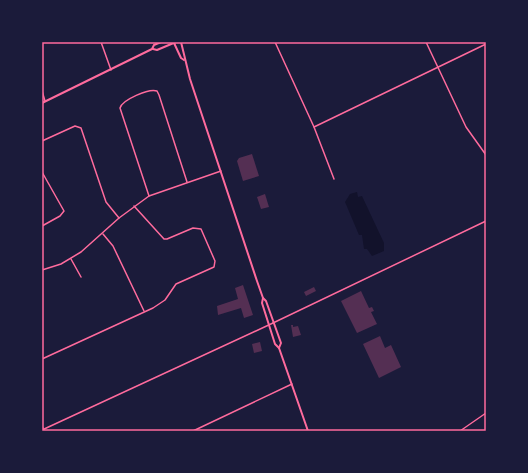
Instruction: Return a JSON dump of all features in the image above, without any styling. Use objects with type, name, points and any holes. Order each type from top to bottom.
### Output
[{"type":"main road","points":[[42,103],[152,49],[154,45],[161,42]]},
{"type":"main road","points":[[152,49],[157,50],[175,42],[180,58],[185,60]]},
{"type":"main road","points":[[181,42],[186,56],[185,60],[263,298],[266,301],[281,343],[279,348]]},
{"type":"main road","points":[[263,298],[262,303],[268,325],[275,344],[279,348],[308,431]]},
{"type":"street","points":[[101,42],[111,70]]},
{"type":"street","points":[[275,42],[314,127],[334,179]]},
{"type":"street","points":[[426,42],[466,127],[486,155]]},
{"type":"street","points":[[314,127],[486,44]]},
{"type":"street","points":[[149,196],[120,108],[121,104],[125,101],[150,90],[157,91],[187,182]]},
{"type":"street","points":[[42,91],[45,101]]},
{"type":"street","points":[[42,142],[75,126],[81,128],[106,202],[119,218]]},
{"type":"street","points":[[42,270],[70,259],[103,234],[134,206],[149,196],[221,171]]},
{"type":"street","points":[[42,172],[64,210],[60,216],[42,226]]},
{"type":"street","points":[[42,359],[165,300],[176,284],[214,267],[215,264],[201,229],[193,228],[164,239],[134,206]]},
{"type":"street","points":[[42,426],[43,430],[486,221]]},
{"type":"street","points":[[103,234],[113,246],[144,311]]},
{"type":"street","points":[[70,259],[81,277]]},
{"type":"street","points":[[192,431],[292,384]]},
{"type":"street","points":[[460,431],[486,413]]},
{"type":"shaded area","points":[[357,192],[358,197],[362,196],[384,243],[384,251],[372,256],[367,249],[364,249],[362,235],[359,235],[345,202],[350,194]]},
{"type":"building","points":[[252,154],[259,176],[243,181],[237,161],[239,158]]},
{"type":"building","points":[[265,194],[269,207],[261,209],[257,197]]},
{"type":"building","points":[[243,285],[253,315],[244,318],[241,308],[218,315],[217,306],[238,299],[235,288]]},
{"type":"building","points":[[314,287],[316,291],[306,296],[304,292]]},
{"type":"building","points":[[361,291],[369,308],[372,307],[374,311],[371,312],[377,324],[357,333],[341,301]]},
{"type":"building","points":[[291,325],[293,325],[293,327],[298,326],[301,335],[293,337]]},
{"type":"building","points":[[380,336],[385,348],[391,345],[401,367],[379,378],[363,344]]},
{"type":"building","points":[[260,342],[262,351],[254,353],[252,344]]}]
